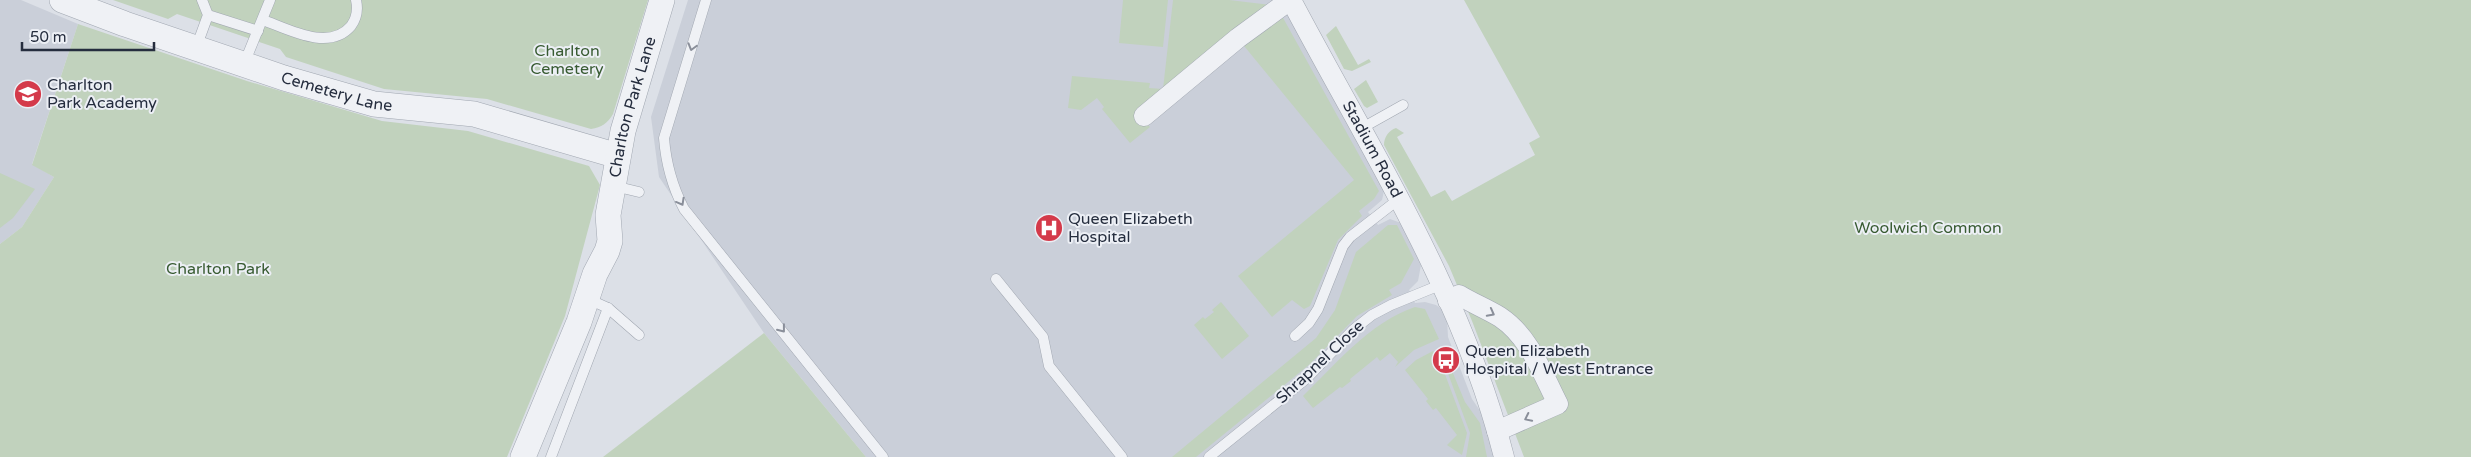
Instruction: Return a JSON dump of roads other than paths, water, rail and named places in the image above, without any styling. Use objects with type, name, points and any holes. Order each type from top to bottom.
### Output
[{"type":"street","name":"Cemetery Lane","points":[[62,0],[124,24],[244,65],[374,104],[474,114],[618,156]]},
{"type":"street","name":"Charlton Park Lane","points":[[524,457],[598,303],[595,274],[610,241],[608,215],[623,131],[662,0]]},
{"type":"street","points":[[1144,116],[1238,38],[1290,0]]},
{"type":"street","name":"Stadium Road","points":[[1290,0],[1362,128],[1399,199],[1444,293],[1473,361],[1504,457]]},
{"type":"street","points":[[1444,293],[1459,296],[1500,317],[1520,333],[1558,404],[1497,431]]},
{"type":"lane","points":[[196,48],[208,14],[202,0]]},
{"type":"lane","points":[[244,65],[270,0]]},
{"type":"lane","points":[[263,20],[306,36],[335,37],[347,30],[354,22],[358,9],[356,0]]},
{"type":"lane","points":[[706,0],[664,138],[666,159],[674,190],[684,209],[883,457]]},
{"type":"lane","points":[[208,14],[258,31]]},
{"type":"lane","points":[[1362,128],[1403,105]]},
{"type":"lane","points":[[613,185],[639,192]]},
{"type":"lane","points":[[1295,336],[1318,309],[1343,246],[1357,231],[1399,199]]},
{"type":"lane","points":[[996,279],[1043,337],[1048,366],[1122,457]]},
{"type":"lane","name":"Shrapnel Close","points":[[1210,457],[1307,378],[1348,335],[1372,315],[1390,305],[1444,293]]},
{"type":"lane","points":[[552,457],[598,303],[639,335]]},
{"type":"place","name":"Charlton Park Academy","points":[[28,94]]},
{"type":"place","name":"Queen Elizabeth Hospital","points":[[1049,228]]},
{"type":"place","name":"Queen Elizabeth Hospital / West Entrance","points":[[1446,360]]},
{"type":"park label","name":"Charlton Cemetery","points":[[567,60]]},
{"type":"park label","name":"Woolwich Common","points":[[1928,228]]},
{"type":"park label","name":"Charlton Park","points":[[218,269]]}]
